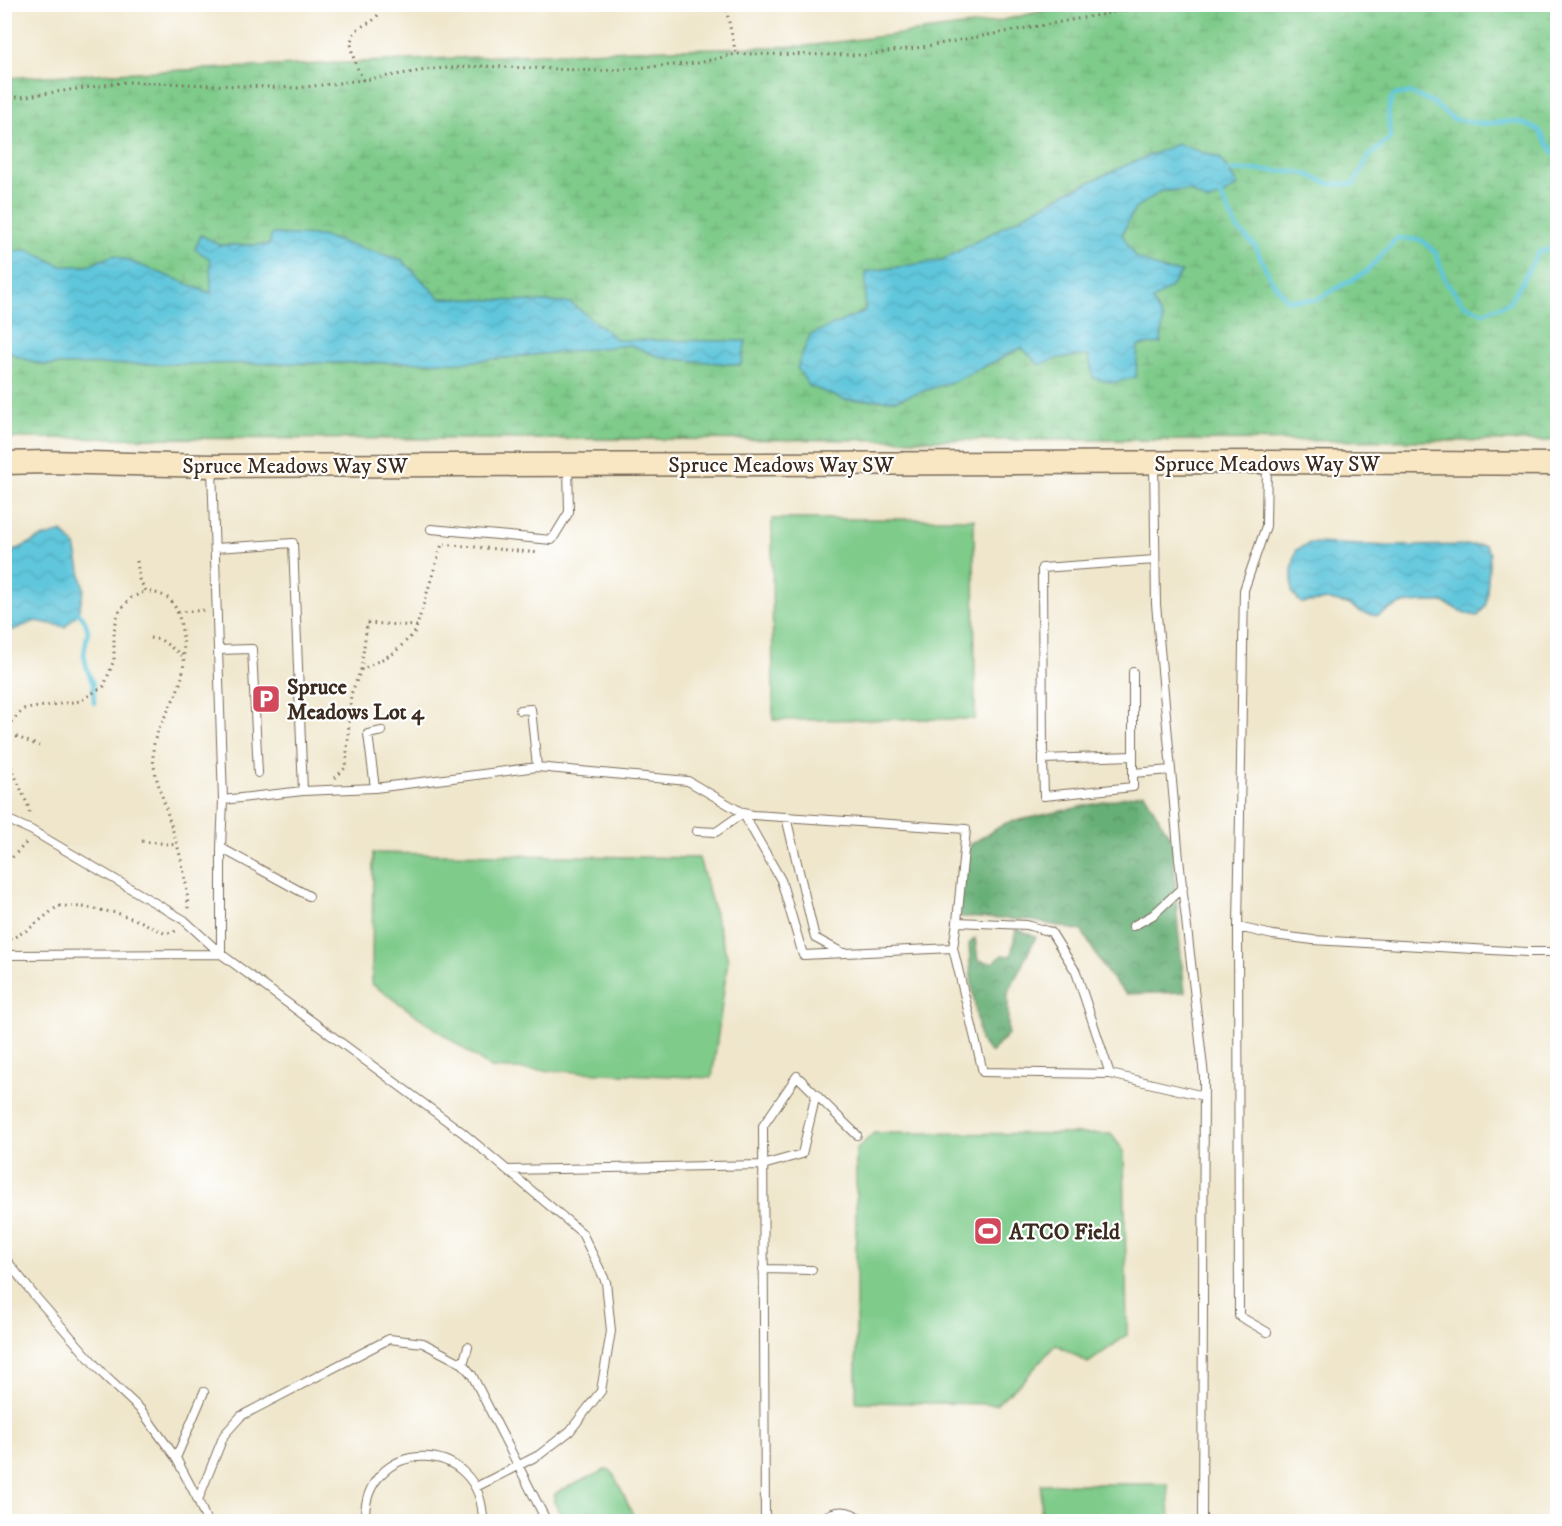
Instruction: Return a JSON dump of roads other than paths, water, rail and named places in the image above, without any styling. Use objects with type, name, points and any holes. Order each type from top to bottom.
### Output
[{"type":"main road","name":"Spruce Meadows Way SW","points":[[4,463],[212,466],[1154,462],[1557,464]]},
{"type":"lane","points":[[1154,462],[1155,604],[1204,1076],[1202,1521]]},
{"type":"lane","points":[[1267,462],[1266,525],[1244,590],[1238,927],[1239,1316],[1268,1332]]},
{"type":"lane","points":[[430,529],[552,540],[569,512],[568,465]]},
{"type":"lane","points":[[212,466],[224,800],[221,849],[221,954]]},
{"type":"lane","points":[[214,548],[293,543],[303,791]]},
{"type":"lane","points":[[1133,672],[1133,788],[1044,796],[1042,568],[1155,560]]},
{"type":"lane","points":[[218,650],[252,649],[258,773]]},
{"type":"lane","points":[[520,710],[531,709],[537,766]]},
{"type":"lane","points":[[375,788],[368,734],[382,730]]},
{"type":"lane","points":[[1043,759],[1133,756]]},
{"type":"lane","points":[[224,800],[303,791],[375,788],[537,766],[688,781],[743,813],[753,815],[966,829],[953,948],[983,1072],[1110,1074],[1204,1096]]},
{"type":"lane","points":[[1133,773],[1171,770]]},
{"type":"lane","points":[[697,831],[716,832],[743,813]]},
{"type":"lane","points":[[743,813],[781,880],[803,956],[953,948]]},
{"type":"lane","points":[[786,817],[815,938],[844,954]]},
{"type":"lane","points":[[4,818],[31,830],[184,920],[221,954],[462,1132],[582,1233],[606,1282],[611,1331],[601,1391],[570,1431],[539,1455],[476,1486]]},
{"type":"lane","points":[[221,849],[309,896]]},
{"type":"lane","points":[[1133,926],[1154,915],[1183,887]]},
{"type":"lane","points":[[957,922],[1027,925],[1051,933],[1076,972],[1110,1074]]},
{"type":"lane","points":[[1238,927],[1313,940],[1557,952]]},
{"type":"lane","points":[[4,955],[221,954]]},
{"type":"lane","points":[[765,1521],[763,1126],[797,1076],[857,1135]]},
{"type":"lane","points":[[507,1170],[763,1165],[802,1154],[816,1094]]},
{"type":"lane","points":[[4,1257],[104,1375],[141,1410],[176,1458],[207,1521]]},
{"type":"lane","points":[[763,1269],[812,1270]]},
{"type":"lane","points":[[198,1500],[224,1435],[241,1416],[389,1339],[423,1343],[463,1364],[472,1375],[547,1521]]},
{"type":"lane","points":[[463,1364],[468,1347]]},
{"type":"lane","points":[[176,1458],[204,1392]]},
{"type":"lane","points":[[365,1521],[364,1509],[369,1491],[380,1475],[395,1464],[412,1457],[431,1456],[449,1461],[464,1472],[476,1486],[483,1506],[483,1521]]},
{"type":"lane","points":[[818,1521],[827,1514],[847,1511],[865,1521]]},
{"type":"water","points":[[1177,144],[1220,158],[1238,186],[1208,202],[1190,191],[1161,191],[1135,209],[1122,234],[1135,257],[1163,270],[1182,272],[1170,288],[1152,301],[1163,319],[1161,343],[1138,346],[1136,377],[1114,383],[1093,378],[1089,356],[1059,358],[1039,365],[1022,348],[955,381],[896,400],[845,400],[809,386],[797,368],[810,335],[865,311],[866,272],[942,260],[1069,191]]},
{"type":"water","points":[[272,234],[321,236],[402,260],[440,298],[571,303],[618,340],[746,341],[741,365],[663,358],[630,345],[466,362],[44,365],[15,356],[5,348],[5,252],[28,250],[62,266],[87,266],[114,255],[211,293],[210,259],[195,249],[201,235],[220,245],[269,245]]},
{"type":"water","points":[[62,532],[75,545],[84,589],[78,613],[65,627],[36,621],[10,631],[5,636],[5,555],[38,539]]},
{"type":"water","points":[[1310,543],[1391,546],[1485,545],[1490,554],[1486,604],[1478,616],[1467,614],[1443,602],[1423,602],[1400,604],[1378,616],[1362,613],[1350,605],[1330,600],[1301,603],[1292,593],[1292,571],[1296,550]]},
{"type":"waterway","points":[[1228,171],[1264,170],[1304,173],[1330,184],[1354,184],[1368,158],[1390,138],[1388,112],[1393,95],[1409,93],[1430,101],[1453,119],[1482,124],[1515,121],[1538,129],[1558,159]]},
{"type":"waterway","points":[[1221,196],[1237,228],[1255,246],[1270,278],[1287,300],[1316,300],[1366,272],[1397,238],[1421,240],[1436,253],[1446,282],[1464,304],[1483,313],[1508,303],[1538,253],[1556,246]]},
{"type":"waterway","points":[[78,613],[84,619],[88,630],[84,654],[93,684],[94,703]]},
{"type":"place","name":"Spruce Meadows Lot 4","points":[[266,699]]},
{"type":"place","name":"ATCO Field","points":[[988,1231]]}]
